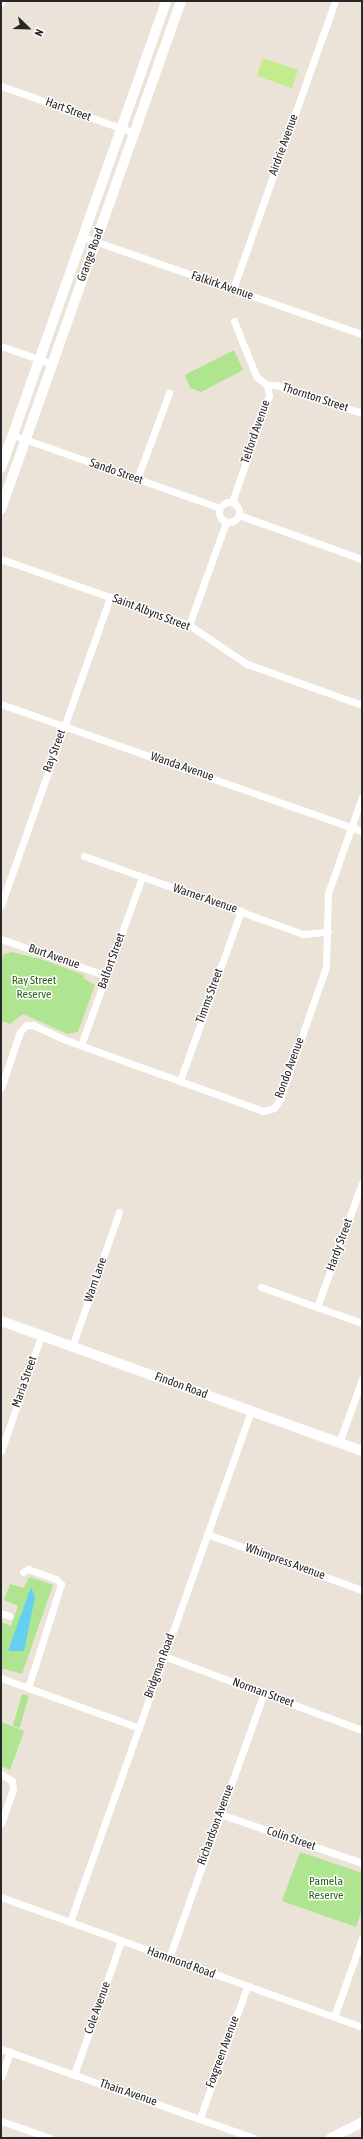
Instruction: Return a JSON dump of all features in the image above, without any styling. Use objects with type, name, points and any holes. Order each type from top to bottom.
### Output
[{"type":"main road","name":"Grange Road","points":[[1,468],[166,1]]},
{"type":"main road","name":"Grange Road","points":[[1,509],[181,1]]},
{"type":"main road","name":"Findon Road","points":[[1,1321],[362,1451]]},
{"type":"main road","points":[[332,2138],[362,2122]]},
{"type":"street","name":"Airdrie Avenue","points":[[233,289],[335,1]]},
{"type":"street","name":"Hart Street","points":[[1,86],[135,134]]},
{"type":"street","name":"Falkirk Avenue","points":[[83,237],[362,334]]},
{"type":"street","name":"Telford Avenue","points":[[232,502],[269,396],[267,385],[256,376],[234,321]]},
{"type":"street","points":[[1,346],[52,364]]},
{"type":"street","name":"Thornton Street","points":[[267,385],[276,385],[362,413]]},
{"type":"street","points":[[137,479],[169,394]]},
{"type":"street","name":"Sando Street","points":[[13,435],[220,508]]},
{"type":"street","points":[[226,502],[232,502],[238,506],[239,515],[235,520],[226,522],[219,514],[220,508],[226,502]]},
{"type":"street","points":[[239,515],[362,559]]},
{"type":"street","points":[[189,625],[226,522]]},
{"type":"street","name":"Saint Albyns Street","points":[[1,559],[189,625],[247,664],[362,705]]},
{"type":"street","name":"Ray Street","points":[[1,905],[110,597]]},
{"type":"street","name":"Wanda Avenue","points":[[1,704],[362,831]]},
{"type":"street","name":"Rondo Avenue","points":[[1,1088],[20,1032],[26,1025],[49,1031],[80,1045],[263,1111],[274,1108],[280,1099],[326,967],[328,932],[326,914],[328,894],[362,797]]},
{"type":"street","name":"Warner Avenue","points":[[84,856],[303,934],[328,932]]},
{"type":"street","name":"Balfort Street","points":[[80,1045],[142,876]]},
{"type":"street","name":"Timms Street","points":[[180,1081],[241,911]]},
{"type":"street","name":"Burt Avenue","points":[[1,939],[106,976]]},
{"type":"street","name":"Hardy Street","points":[[317,1307],[360,1195],[362,1183]]},
{"type":"street","name":"Warn Lane","points":[[72,1347],[119,1212]]},
{"type":"street","points":[[261,1287],[362,1323]]},
{"type":"street","name":"Maria Street","points":[[1,1451],[41,1336]]},
{"type":"street","points":[[339,1443],[362,1379]]},
{"type":"street","name":"Bridgman Road","points":[[70,1922],[251,1411]]},
{"type":"street","name":"Whimpress Avenue","points":[[207,1534],[362,1590]]},
{"type":"street","points":[[23,1572],[28,1569],[56,1578],[62,1584],[28,1688]]},
{"type":"street","points":[[1,1613],[10,1616]]},
{"type":"street","name":"Norman Street","points":[[164,1656],[362,1730]]},
{"type":"street","points":[[1,1678],[139,1728]]},
{"type":"street","name":"Richardson Avenue","points":[[169,1958],[264,1693]]},
{"type":"street","points":[[1,1774],[12,1781],[13,1789],[1,1823]]},
{"type":"street","name":"Colin Street","points":[[220,1814],[362,1863]]},
{"type":"street","name":"Hammond Road","points":[[1,1897],[247,1987],[362,2027]]},
{"type":"street","points":[[334,2017],[362,1938]]},
{"type":"street","name":"Cole Avenue","points":[[74,2075],[121,1941]]},
{"type":"street","name":"Foxgreen Avenue","points":[[200,2118],[247,1987]]},
{"type":"street","name":"Thain Avenue","points":[[1,2049],[254,2138]]},
{"type":"street","points":[[1,2076],[10,2052]]},
{"type":"street","points":[[1,2121],[50,2138]]},
{"type":"green space","points":[[263,58],[298,70],[292,88],[257,76]]},
{"type":"green space","points":[[234,350],[243,370],[201,392],[190,388],[185,375]]},
{"type":"green space","name":"Ray Street Reserve","points":[[11,952],[41,959],[84,975],[83,978],[95,985],[78,1032],[68,1034],[23,1014],[10,1024],[1,1021],[1,961],[4,954]]},
{"type":"green space","points":[[30,1577],[53,1585],[22,1674],[1,1668],[1,1622],[11,1626],[18,1606],[4,1600],[10,1584],[23,1588]]},
{"type":"green space","points":[[22,1694],[29,1696],[20,1728],[13,1726]]},
{"type":"green space","points":[[1,1722],[24,1731],[10,1770],[1,1766]]},
{"type":"green space","name":"Pamela Reserve","points":[[300,1852],[362,1873],[362,1909],[356,1927],[282,1901]]},
{"type":"water","points":[[31,1587],[35,1597],[24,1651],[8,1651]]}]
